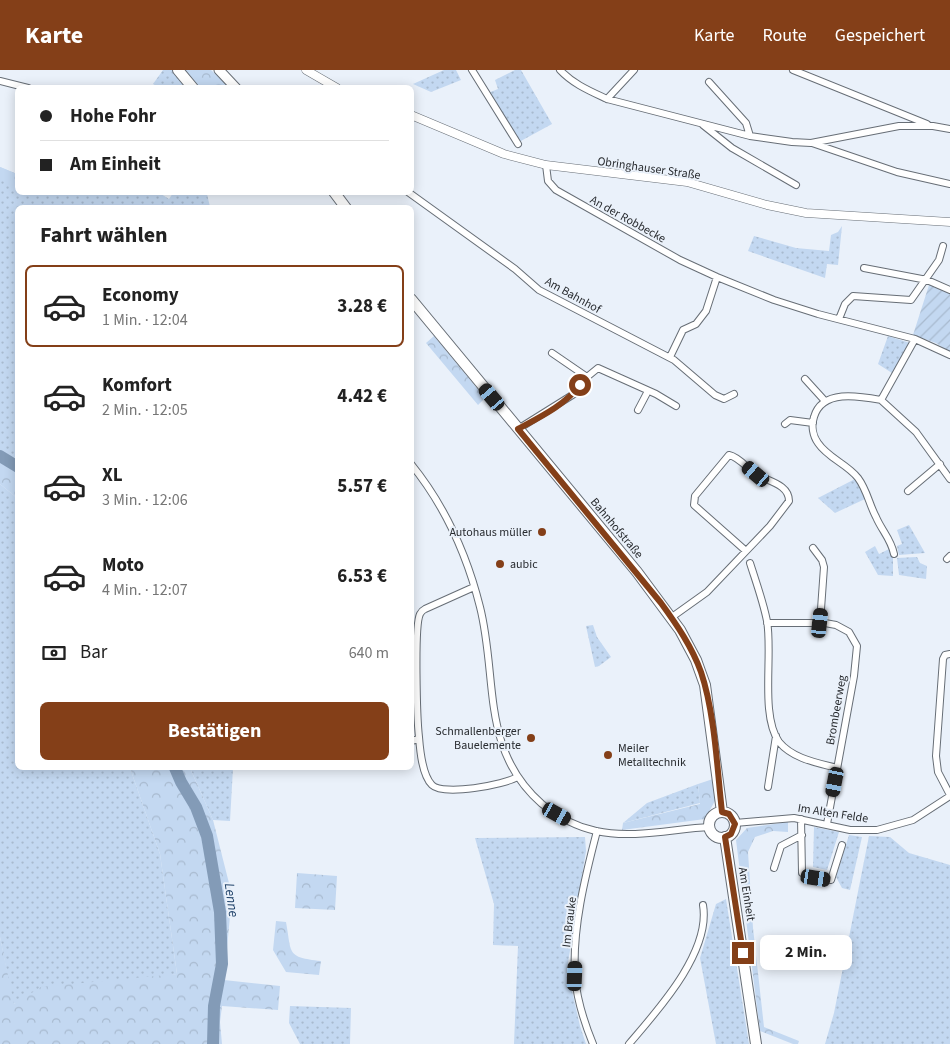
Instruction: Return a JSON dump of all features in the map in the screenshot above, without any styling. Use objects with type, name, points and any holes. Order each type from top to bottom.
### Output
[{"type":"main road","points":[[178,70],[190,85]]},
{"type":"main road","points":[[219,70],[233,85]]},
{"type":"main road","name":"Bahnhofstraße","points":[[414,303],[672,617],[691,650],[705,685],[722,812]]},
{"type":"main road","points":[[722,812],[729,814],[735,824],[731,834],[725,837],[717,837],[710,827],[711,818],[722,812]]},
{"type":"main road","name":"Am Einheit","points":[[725,837],[756,1044]]},
{"type":"street","points":[[306,70],[332,85]]},
{"type":"street","points":[[472,70],[518,144]]},
{"type":"street","points":[[560,70],[570,80],[588,91],[607,99],[750,136],[784,142],[811,143],[882,128],[933,126]]},
{"type":"street","points":[[607,99],[634,70]]},
{"type":"street","points":[[793,70],[933,126],[950,129]]},
{"type":"street","points":[[0,80],[18,85]]},
{"type":"street","points":[[709,82],[746,123],[750,136]]},
{"type":"street","name":"Obringhauser Straße","points":[[414,115],[504,154],[546,165],[687,182],[759,203],[806,213],[950,222]]},
{"type":"street","points":[[702,124],[732,148],[796,185]]},
{"type":"street","points":[[811,143],[897,172],[950,184]]},
{"type":"street","name":"An der Robbecke","points":[[546,165],[548,181],[556,190],[680,260],[774,300],[916,339],[950,355]]},
{"type":"street","name":"Am Bahnhof","points":[[412,195],[508,264],[544,293],[670,357],[715,395],[724,399],[734,394]]},
{"type":"street","points":[[839,319],[850,297],[911,300],[939,260],[943,246]]},
{"type":"street","points":[[864,268],[926,280],[950,290]]},
{"type":"street","points":[[670,357],[683,330],[696,324],[706,311],[717,277]]},
{"type":"street","points":[[881,400],[916,339]]},
{"type":"street","points":[[552,353],[587,377]]},
{"type":"street","points":[[518,429],[574,394],[594,369],[603,368],[676,406]]},
{"type":"street","points":[[805,379],[825,401]]},
{"type":"street","points":[[638,410],[648,391]]},
{"type":"street","points":[[894,554],[891,540],[876,518],[860,481],[850,470],[820,446],[814,436],[813,423],[816,412],[825,401],[844,396],[881,400],[907,423],[950,479]]},
{"type":"street","points":[[785,424],[790,420],[813,423]]},
{"type":"street","points":[[672,617],[707,592],[746,551],[782,511],[789,497],[773,481],[756,474],[729,455],[696,496],[694,505],[746,551]]},
{"type":"street","points":[[908,491],[940,464]]},
{"type":"street","points":[[414,468],[444,511],[474,588],[484,625],[495,723],[503,749],[518,777],[537,799],[552,812],[576,824],[596,831],[627,833],[710,827]]},
{"type":"street","points":[[813,548],[822,560],[824,567],[820,623]]},
{"type":"street","points":[[750,562],[767,623],[770,713],[776,736],[785,748],[795,754],[837,768]]},
{"type":"street","points":[[474,588],[425,609],[420,614],[418,631],[419,738],[425,770],[429,780],[435,787],[446,789],[490,786],[510,782],[518,777]]},
{"type":"street","name":"Brombeerweg","points":[[767,623],[820,623],[836,625],[849,632],[855,641],[857,651],[827,824]]},
{"type":"street","points":[[950,654],[945,655],[943,659],[936,756],[938,772],[950,795]]},
{"type":"street","points":[[942,681],[950,674]]},
{"type":"street","points":[[768,787],[776,736]]},
{"type":"street","points":[[414,740],[419,738]]},
{"type":"street","name":"Im Alten Felde","points":[[735,824],[768,819],[801,819],[865,831],[896,826],[914,820],[950,795]]},
{"type":"street","points":[[801,819],[802,873],[816,878],[831,880],[842,845]]},
{"type":"street","name":"Im Brauke","points":[[593,1044],[582,1013],[575,976],[580,917],[596,831]]},
{"type":"street","points":[[774,868],[781,846],[802,835]]},
{"type":"street","points":[[629,1044],[650,1019],[692,958],[703,928],[703,905]]},
{"type":"green space","points":[[163,70],[172,70],[186,85],[155,85],[153,84]]},
{"type":"green space","points":[[184,70],[211,70],[227,85],[198,85]]},
{"type":"green space","points":[[444,70],[456,70],[461,80],[431,92],[413,84]]},
{"type":"green space","points":[[515,70],[521,70],[552,124],[519,142],[488,93],[498,89],[495,80]]},
{"type":"green space","points":[[0,167],[15,173],[15,195],[163,195],[169,199],[172,195],[207,195],[210,205],[15,205],[15,458],[0,456]]},
{"type":"green space","points":[[0,167],[15,173],[15,189],[0,179]]},
{"type":"green space","points":[[842,226],[838,265],[827,264],[825,278],[748,251],[754,236],[796,248],[829,251],[831,235],[838,232]]},
{"type":"green space","points":[[929,285],[950,294],[950,352],[936,343],[913,335]]},
{"type":"green space","points":[[434,336],[485,398],[478,405],[426,343]]},
{"type":"green space","points":[[888,336],[910,343],[892,373],[878,364]]},
{"type":"green space","points":[[0,456],[15,458],[15,496],[0,484]]},
{"type":"green space","points":[[855,479],[865,499],[835,513],[818,498]]},
{"type":"green space","points":[[0,484],[15,496],[15,770],[131,770],[160,854],[177,974],[13,1004],[0,937]]},
{"type":"green space","points":[[909,525],[925,553],[899,555],[897,546],[902,544],[897,530]]},
{"type":"green space","points":[[875,546],[879,554],[889,549],[893,558],[893,576],[878,575],[865,552]]},
{"type":"green space","points":[[917,557],[920,563],[927,566],[926,579],[899,575],[897,558]]},
{"type":"green space","points":[[593,625],[597,637],[611,657],[595,667],[586,626]]},
{"type":"green space","points":[[131,770],[191,770],[213,820],[232,895],[224,980],[280,986],[278,1010],[222,1006],[220,1022],[222,1044],[0,1044],[0,937],[14,1004],[41,987],[177,974],[160,854]]},
{"type":"green space","points":[[191,770],[233,770],[230,821],[213,820]]},
{"type":"green space","points":[[713,779],[716,799],[705,819],[622,830],[623,823],[700,804],[698,784]]},
{"type":"green space","points":[[698,784],[700,803],[623,823],[647,803]]},
{"type":"green space","points":[[788,822],[788,832],[773,831],[755,837],[748,852],[753,928],[764,1027],[799,1041],[798,1044],[793,1044],[760,1031],[736,840],[747,828]]},
{"type":"green space","points":[[814,827],[839,832],[827,870],[813,867]]},
{"type":"green space","points":[[849,835],[862,837],[850,890],[842,888],[836,877]]},
{"type":"green space","points":[[869,836],[890,837],[909,853],[950,865],[950,1044],[825,1044],[834,1013]]},
{"type":"green space","points":[[585,837],[586,851],[567,969],[586,1044],[514,1044],[518,946],[493,945],[494,904],[475,838]]},
{"type":"green space","points":[[297,873],[337,876],[335,910],[295,908]]},
{"type":"green space","points":[[726,899],[749,1044],[716,1044],[700,958],[716,904]]},
{"type":"green space","points":[[276,921],[286,922],[290,947],[296,955],[302,958],[321,961],[319,975],[286,972],[273,950]]},
{"type":"green space","points":[[290,1006],[351,1008],[350,1044],[300,1044],[289,1023]]},
{"type":"waterway","name":"Lenne","points":[[0,456],[15,465]]},
{"type":"waterway","name":"Lenne","points":[[176,770],[196,807],[207,836],[220,912],[222,964],[214,1006],[213,1044]]},
{"type":"place","name":"Autohaus müller","points":[[542,532]]},
{"type":"place","name":"aubic","points":[[500,564]]},
{"type":"place","name":"Schmallenberger Bauelemente","points":[[531,738]]},
{"type":"place","name":"Meiler Metalltechnik","points":[[608,755]]},
{"type":"route","points":[[580,385],[574,394],[558,406],[518,429],[661,603],[680,630],[696,660],[705,685],[709,705],[722,812],[729,814],[735,824],[731,834],[725,837],[743,953]]}]
